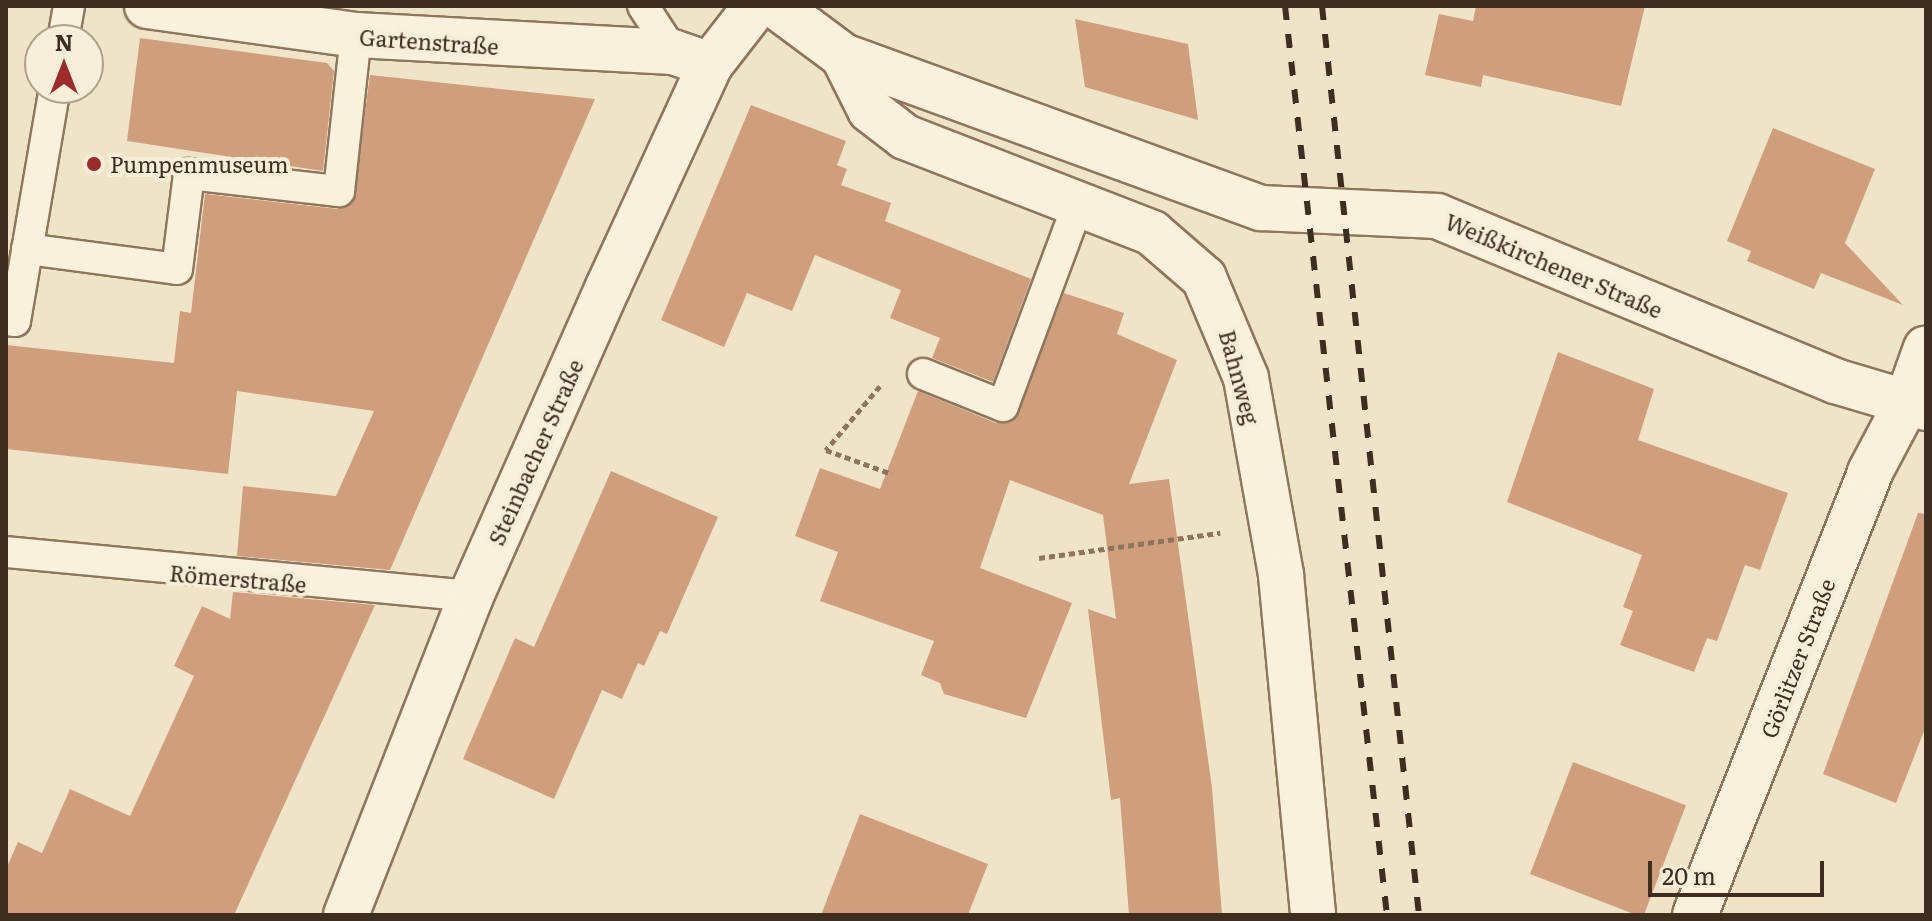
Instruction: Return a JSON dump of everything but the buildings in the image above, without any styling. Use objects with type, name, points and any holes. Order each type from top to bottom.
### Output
[{"type":"street","name":"Gartenstraße","points":[[147,6],[356,35],[691,59]]},
{"type":"street","name":"Steinbacher Straße","points":[[346,915],[471,596],[691,59],[756,6]]},
{"type":"street","name":"Weißkirchener Straße","points":[[776,6],[843,56],[1261,208],[1437,216],[1916,406]]},
{"type":"street","name":"Bahnweg","points":[[843,56],[870,110],[905,137],[1152,233],[1204,278],[1246,378],[1273,529],[1313,915]]},
{"type":"street","name":"Görlitzer Straße","points":[[1695,915],[1870,472],[1916,406],[1926,348]]},
{"type":"lane","points":[[643,6],[691,59]]},
{"type":"lane","points":[[27,249],[177,269],[189,174],[339,191],[356,35]]},
{"type":"lane","points":[[6,320],[15,321],[52,104]]},
{"type":"lane","points":[[923,374],[1003,406],[1078,204]]},
{"type":"lane","name":"Römerstraße","points":[[6,552],[471,596]]},
{"type":"path","points":[[892,474],[826,450],[897,366],[923,374]]},
{"type":"path","points":[[1039,558],[1273,529]]},
{"type":"railway","points":[[1285,6],[1387,915]]},
{"type":"railway","points":[[1322,6],[1419,915]]},
{"type":"place","name":"Pumpenmuseum","points":[[94,164]]}]
